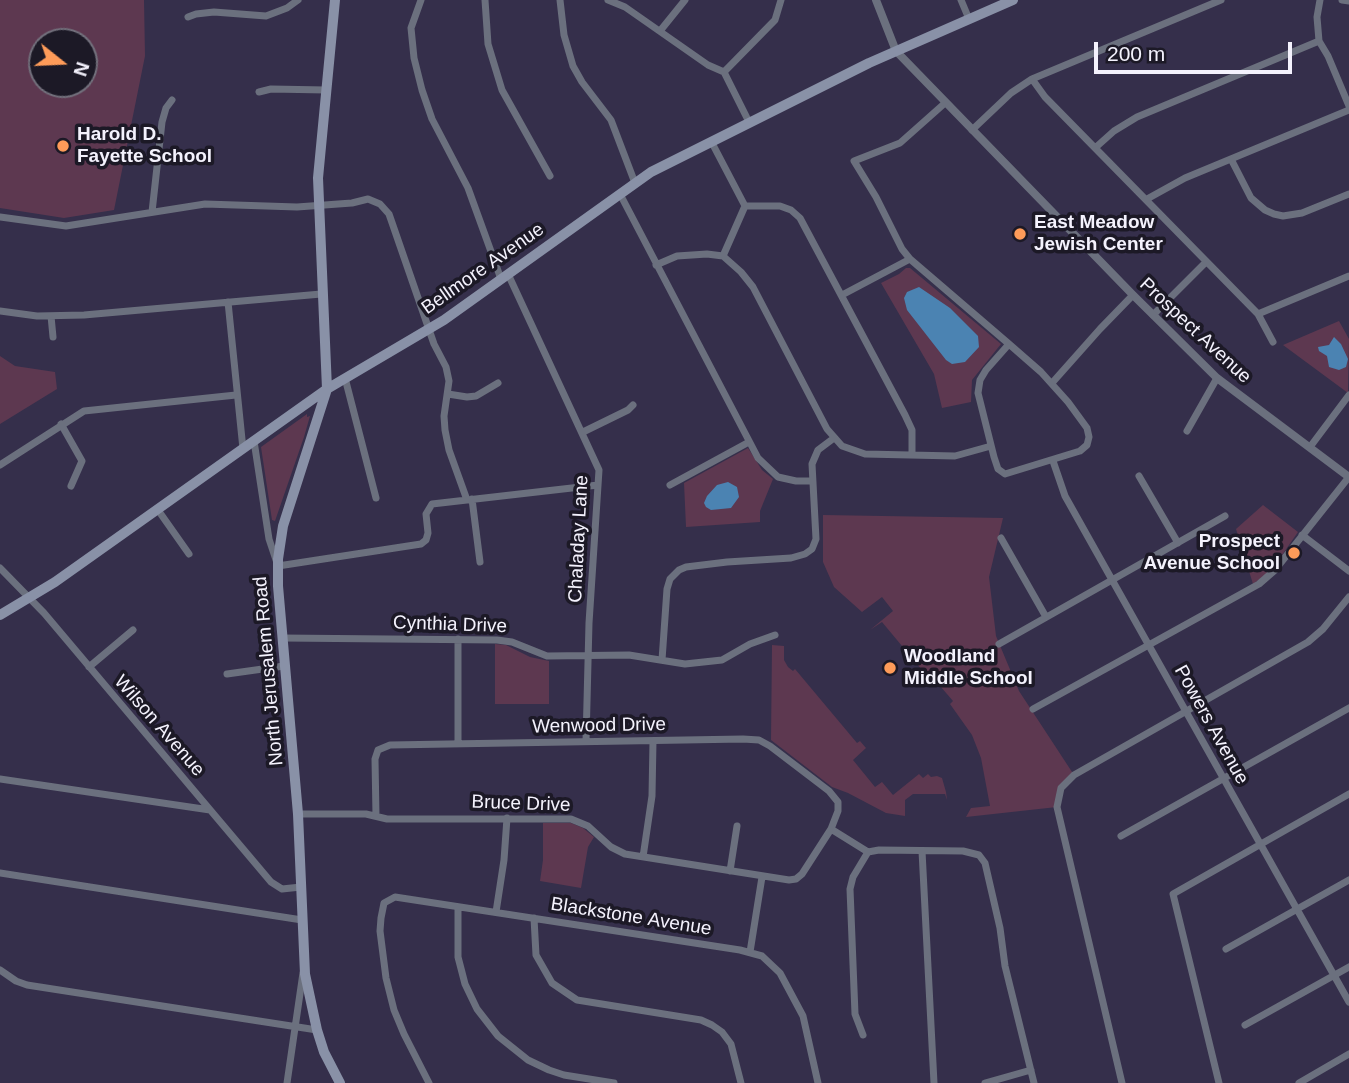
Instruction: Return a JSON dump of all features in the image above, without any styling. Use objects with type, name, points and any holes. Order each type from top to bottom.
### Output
[{"type":"main road","name":"North Jerusalem Road","points":[[335,0],[318,178],[327,389],[287,511],[278,566],[298,814],[304,964],[317,1030],[324,1052],[340,1083]]},
{"type":"main road","name":"Bellmore Avenue","points":[[0,615],[30,598],[158,510],[345,377],[429,329],[635,183],[749,122],[896,51],[1013,0]]},
{"type":"street","points":[[188,17],[214,12],[266,16],[288,8],[298,0]]},
{"type":"street","name":"Chaladay Lane","points":[[421,0],[411,28],[414,58],[432,119],[468,188],[505,276],[598,465],[586,741]]},
{"type":"street","points":[[485,0],[488,44],[502,90],[550,176]]},
{"type":"street","points":[[560,0],[564,36],[573,66],[611,120],[635,183]]},
{"type":"street","points":[[608,0],[625,7],[708,65],[724,72],[749,122]]},
{"type":"street","points":[[660,31],[685,0]]},
{"type":"street","points":[[724,72],[775,20],[781,0]]},
{"type":"street","name":"Prospect Avenue","points":[[876,0],[896,51],[1153,316],[1217,378],[1349,477]]},
{"type":"street","points":[[961,0],[969,19]]},
{"type":"street","points":[[972,130],[1011,93],[1032,79],[1219,0]]},
{"type":"street","points":[[1147,200],[1185,178],[1349,108],[1319,41],[1317,17],[1320,0]]},
{"type":"street","points":[[1342,0],[1349,1]]},
{"type":"street","points":[[1096,148],[1114,131],[1137,117],[1319,41]]},
{"type":"street","points":[[1032,79],[1045,97],[1258,314],[1273,342]]},
{"type":"street","points":[[259,92],[271,89],[326,90]]},
{"type":"street","points":[[152,212],[162,122],[166,108],[172,100]]},
{"type":"street","points":[[945,103],[900,143],[854,161],[910,259],[1009,344],[1052,383],[1089,434],[1087,445],[1080,452],[1005,474],[998,469],[991,446],[978,402],[978,384],[986,370],[1009,344]]},
{"type":"street","points":[[711,141],[745,206]]},
{"type":"street","points":[[1231,159],[1251,198],[1274,214],[1302,213],[1349,194]]},
{"type":"street","points":[[620,194],[758,458],[773,474],[789,480],[812,481]]},
{"type":"street","points":[[0,216],[66,226],[205,204],[320,206],[368,200],[380,204],[389,214],[429,329],[446,367],[449,381],[445,430],[449,450],[469,500],[480,562]]},
{"type":"street","points":[[723,256],[745,206]]},
{"type":"street","points":[[745,206],[780,206],[796,214],[808,230],[912,430],[912,455]]},
{"type":"street","points":[[656,265],[691,254],[723,256],[741,272],[753,287],[834,438],[842,446],[865,454],[955,456],[991,446]]},
{"type":"street","points":[[842,295],[910,259]]},
{"type":"street","points":[[1153,316],[1206,262]]},
{"type":"street","points":[[1258,314],[1349,276]]},
{"type":"street","points":[[0,311],[51,316],[321,294]]},
{"type":"street","points":[[1052,383],[1133,295]]},
{"type":"street","points":[[228,302],[243,449]]},
{"type":"street","points":[[51,316],[53,337]]},
{"type":"street","points":[[345,377],[376,498]]},
{"type":"street","points":[[1187,431],[1217,378]]},
{"type":"street","points":[[448,394],[476,396],[498,383]]},
{"type":"street","points":[[0,453],[3,462],[77,414],[98,407],[236,395]]},
{"type":"street","points":[[1310,447],[1349,395]]},
{"type":"street","points":[[583,432],[633,405]]},
{"type":"street","points":[[61,424],[82,461],[71,486]]},
{"type":"street","points":[[662,660],[667,589],[673,575],[686,567],[791,558],[812,549],[816,539],[812,464],[818,450],[834,438]]},
{"type":"street","points":[[254,441],[269,539],[278,566],[421,544],[428,533],[426,514],[432,504],[598,485]]},
{"type":"street","points":[[670,485],[749,442]]},
{"type":"street","name":"Powers Avenue","points":[[1053,461],[1065,496],[1349,1002]]},
{"type":"street","points":[[1139,476],[1178,543]]},
{"type":"street","points":[[1033,709],[1259,584],[1275,570],[1349,477]]},
{"type":"street","points":[[158,510],[189,554]]},
{"type":"street","points":[[999,644],[1225,516]]},
{"type":"street","points":[[1302,536],[1349,571]]},
{"type":"street","points":[[1001,538],[1046,617]]},
{"type":"street","name":"Wilson Avenue","points":[[0,568],[30,598],[271,882],[282,889],[301,887]]},
{"type":"street","points":[[1122,1083],[1058,813],[1058,793],[1070,778],[1308,642],[1349,597]]},
{"type":"street","points":[[89,667],[133,630]]},
{"type":"street","name":"Cynthia Drive","points":[[282,638],[505,640],[547,656],[629,655],[685,664],[713,662],[760,639],[775,635]]},
{"type":"street","points":[[458,639],[458,743]]},
{"type":"street","points":[[227,674],[284,666]]},
{"type":"street","points":[[1121,836],[1349,709]]},
{"type":"street","name":"Wenwood Drive","points":[[376,816],[375,759],[378,750],[390,745],[759,740],[834,797],[838,811],[831,828]]},
{"type":"street","points":[[643,858],[652,796],[653,741]]},
{"type":"street","points":[[0,779],[211,810]]},
{"type":"street","points":[[1219,1083],[1173,894],[1349,794]]},
{"type":"street","name":"Bruce Drive","points":[[298,814],[347,813],[387,819],[571,819],[588,826],[618,851],[643,858],[789,880],[802,874],[831,828]]},
{"type":"street","points":[[496,912],[507,818]]},
{"type":"street","points":[[730,871],[737,826]]},
{"type":"street","points":[[831,828],[868,852],[879,850],[975,853],[985,863],[1000,928],[1005,966],[1034,1083]]},
{"type":"street","points":[[922,851],[934,1083]]},
{"type":"street","points":[[863,1035],[855,1014],[850,889],[853,877],[868,852]]},
{"type":"street","points":[[0,873],[302,920]]},
{"type":"street","points":[[750,952],[762,877]]},
{"type":"street","points":[[1226,949],[1349,880]]},
{"type":"street","name":"Blackstone Avenue","points":[[429,1083],[394,1010],[386,978],[380,931],[384,903],[395,897],[762,956],[777,969],[800,1008],[808,1031],[818,1083]]},
{"type":"street","points":[[458,907],[457,944],[461,969],[471,997],[485,1022],[510,1047],[528,1060],[564,1075],[614,1083]]},
{"type":"street","points":[[534,918],[536,955],[552,983],[577,1000],[701,1020],[712,1025],[731,1044],[741,1083]]},
{"type":"street","points":[[287,1083],[304,964]]},
{"type":"street","points":[[1245,1025],[1349,967]]},
{"type":"street","points":[[0,970],[27,985],[317,1030]]},
{"type":"street","points":[[1299,1083],[1349,1054]]},
{"type":"street","points":[[985,1083],[1031,1070]]},
{"type":"shaded area","name":"Harold D. Fayette School","points":[[0,0],[144,0],[145,56],[114,210],[64,218],[0,208]]},
{"type":"shaded area","points":[[910,268],[1001,344],[972,380],[971,402],[942,408],[934,374],[881,283]]},
{"type":"shaded area","points":[[1339,321],[1349,339],[1348,393],[1283,345]]},
{"type":"shaded area","points":[[0,356],[15,366],[55,372],[57,389],[0,424]]},
{"type":"shaded area","points":[[307,414],[307,417],[310,416],[304,437],[275,521],[272,520],[261,447]]},
{"type":"shaded area","points":[[748,448],[762,470],[773,479],[760,511],[760,522],[686,527],[684,483]]},
{"type":"shaded area","points":[[1263,505],[1298,532],[1271,571],[1253,584],[1236,529]]},
{"type":"shaded area","points":[[823,515],[1003,518],[989,577],[996,636],[1019,691],[1074,775],[1066,781],[1057,807],[966,817],[971,808],[990,806],[981,758],[972,735],[950,704],[953,701],[928,672],[922,670],[882,622],[870,630],[893,611],[882,597],[862,612],[834,587],[823,562]]},
{"type":"shaded area","points":[[495,644],[506,645],[530,657],[549,661],[549,704],[495,704]]},
{"type":"shaded area","points":[[772,645],[784,646],[784,660],[788,667],[793,671],[795,669],[857,743],[860,741],[866,748],[853,760],[875,787],[882,782],[893,795],[919,774],[923,778],[928,774],[942,778],[947,800],[945,794],[913,794],[905,800],[905,816],[886,813],[832,787],[771,740]]},
{"type":"shaded area","points":[[543,823],[571,823],[594,837],[588,847],[581,888],[540,881]]},
{"type":"water","points":[[919,287],[950,308],[978,336],[979,347],[965,362],[952,364],[946,360],[907,310],[904,298],[907,292]]},
{"type":"water","points":[[1334,337],[1341,344],[1348,359],[1346,367],[1339,370],[1329,367],[1327,356],[1319,351],[1318,347],[1329,345]]},
{"type":"water","points":[[728,482],[737,487],[739,497],[731,508],[711,510],[706,507],[704,503],[707,496],[717,485]]},
{"type":"place","name":"Harold D. Fayette School","points":[[63,146]]},
{"type":"place","name":"East Meadow Jewish Center","points":[[1020,234]]},
{"type":"place","name":"Prospect Avenue School","points":[[1294,553]]},
{"type":"place","name":"Woodland Middle School","points":[[890,668]]}]
